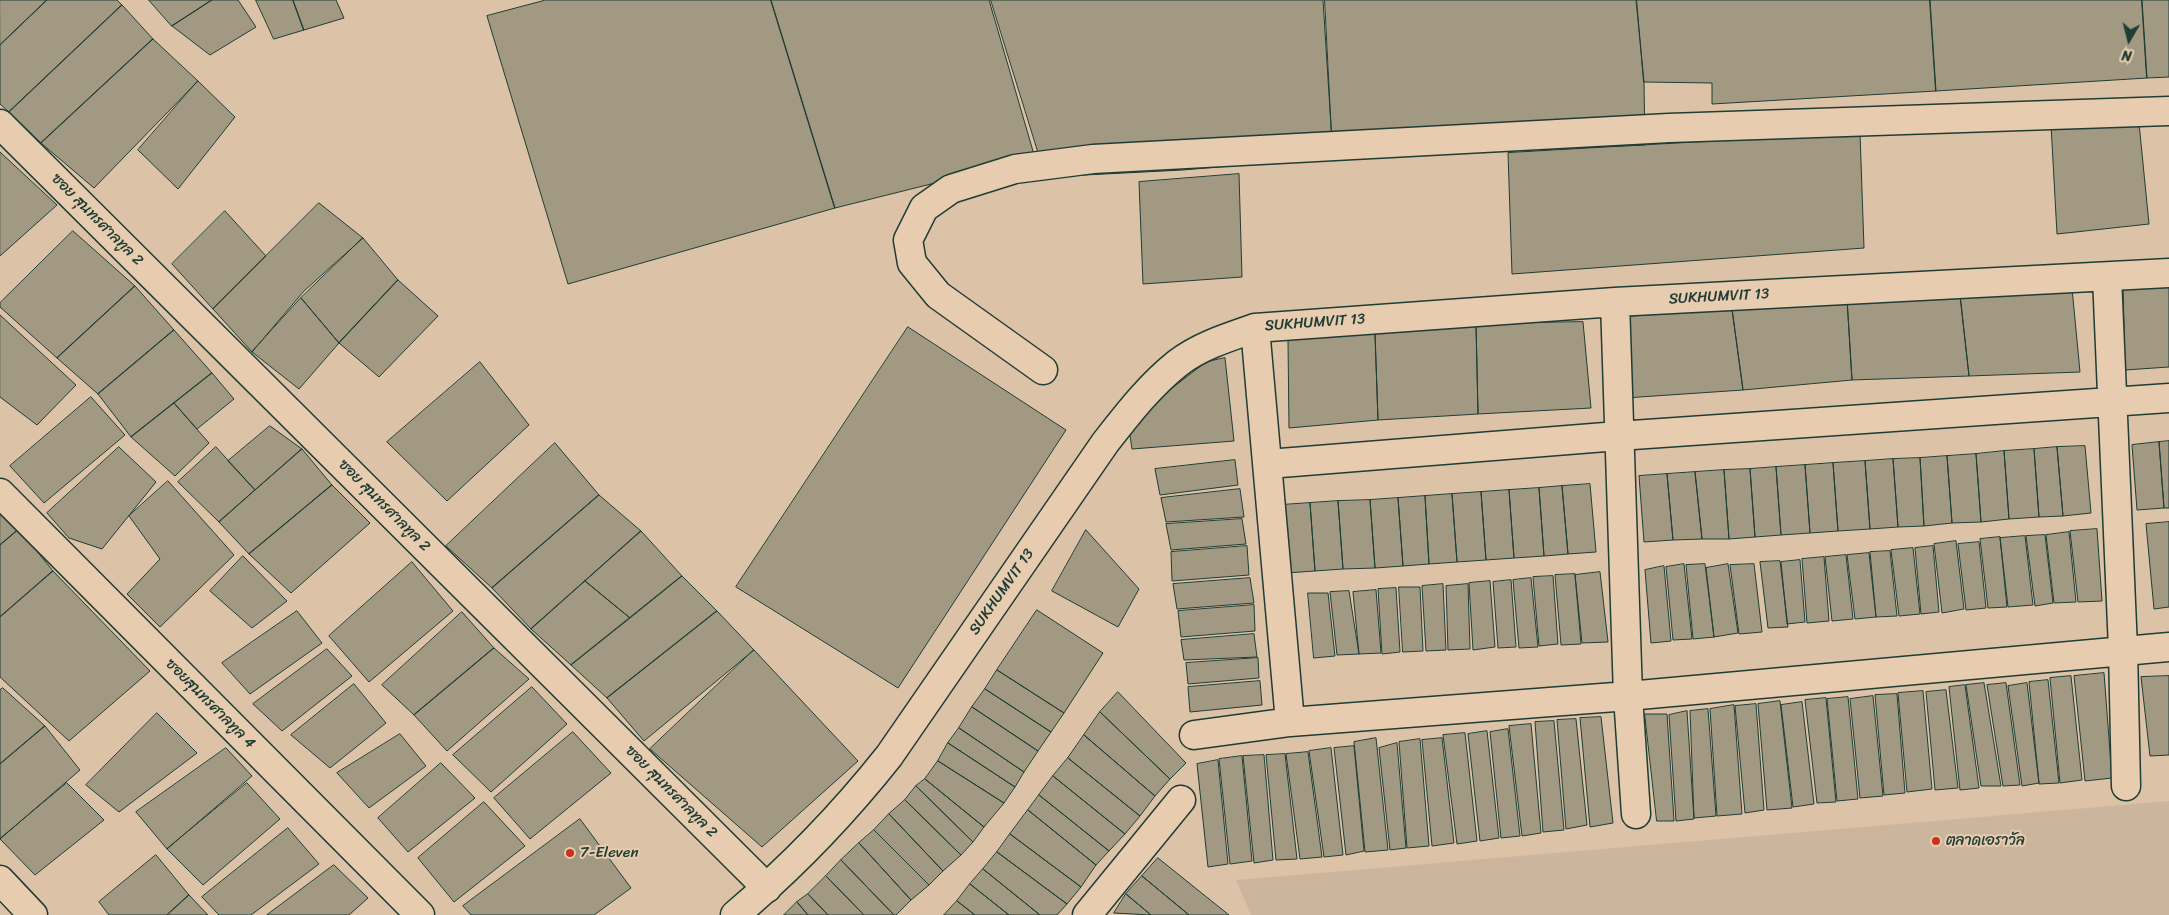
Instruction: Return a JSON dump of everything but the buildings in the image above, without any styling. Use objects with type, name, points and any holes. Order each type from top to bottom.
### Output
[{"type":"street","points":[[1043,370],[938,295],[912,263],[908,240],[924,208],[951,189],[1015,169],[1093,159],[1669,128],[2169,111]]},
{"type":"street","name":"ซอย สุนทรศาลทูล 2","points":[[0,124],[767,888]]},
{"type":"street","name":"SUKHUMVIT 13","points":[[735,915],[767,888],[858,796],[889,756],[1105,443],[1143,395],[1179,362],[1213,343],[1255,328],[1615,302],[2107,278],[2169,273]]},
{"type":"street","points":[[2107,278],[2114,401],[2126,786]]},
{"type":"street","points":[[1615,302],[1628,696],[1636,814]]},
{"type":"street","points":[[1255,328],[1290,722]]},
{"type":"street","points":[[1268,464],[1618,436],[2169,398]]},
{"type":"street","name":"ซอยสุนทรศาลทูล 4","points":[[0,493],[420,915]]},
{"type":"street","points":[[1194,735],[1290,722],[1628,696],[2169,646]]},
{"type":"street","points":[[1086,915],[1181,800]]},
{"type":"street","points":[[0,880],[33,915]]},
{"type":"shaded area","name":"ตลาดเอราวัล","points":[[2169,801],[2169,915],[1251,915],[1236,880]]},
{"type":"place","name":"ตลาดเอราวัล","points":[[1936,841]]},
{"type":"place","name":"7-Eleven","points":[[570,853]]}]
